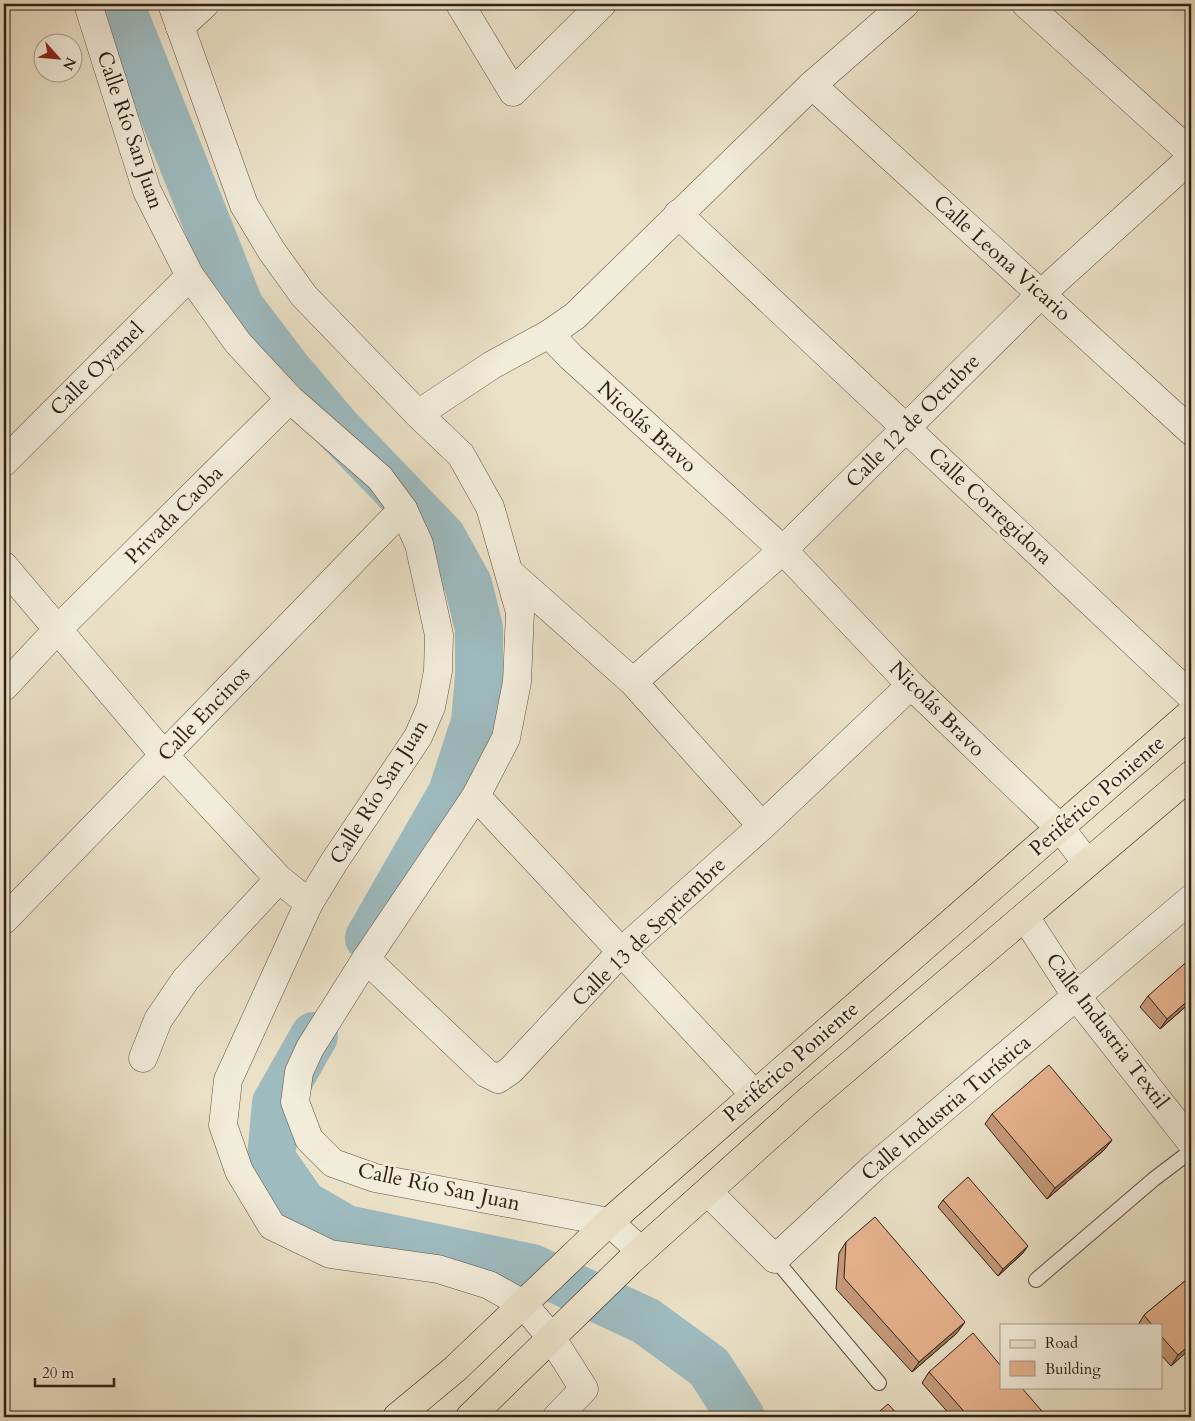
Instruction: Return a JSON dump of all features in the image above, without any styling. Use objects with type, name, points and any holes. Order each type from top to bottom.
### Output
[{"type":"main road","name":"Periférico Poniente","points":[[397,1417],[455,1369],[601,1230],[754,1094],[1061,829],[1191,713]]},
{"type":"main road","name":"Periférico Poniente","points":[[470,1417],[550,1337],[636,1256],[808,1101],[1191,776]]},
{"type":"street","name":"Calle Río San Juan","points":[[88,4],[147,191],[190,276],[238,343],[290,399],[380,478],[403,509],[419,544],[439,635],[438,671],[431,707],[418,737],[334,862],[309,903],[228,1080],[223,1125],[238,1171],[272,1226],[330,1254],[438,1269],[489,1285],[523,1304],[550,1337],[584,1389],[556,1417]]},
{"type":"street","points":[[176,15],[205,4]]},
{"type":"street","points":[[460,4],[513,92],[602,4]]},
{"type":"street","points":[[418,414],[492,365],[549,334],[575,316],[812,85],[905,4]]},
{"type":"street","points":[[1026,4],[1191,153]]},
{"type":"street","name":"Calle Río San Juan","points":[[176,15],[244,205],[271,250],[304,296],[418,414],[461,455],[490,507],[520,612],[517,682],[506,738],[476,796],[366,958],[310,1048],[299,1072],[296,1102],[309,1139],[333,1163],[375,1178],[601,1230]]},
{"type":"street","name":"Calle Leona Vicario","points":[[812,85],[1191,431]]},
{"type":"street","name":"Calle 12 de Octubre","points":[[633,682],[783,550],[1042,293],[1191,158]]},
{"type":"street","name":"Calle Corregidora","points":[[678,214],[1191,696]]},
{"type":"street","name":"Calle Oyamel","points":[[4,462],[190,276]]},
{"type":"street","name":"Nicolás Bravo","points":[[549,334],[571,358],[783,550],[911,685],[1061,829],[1087,863]]},
{"type":"street","name":"Privada Caoba","points":[[4,687],[57,630],[290,399]]},
{"type":"street","name":"Calle Encinos","points":[[4,920],[403,509]]},
{"type":"street","points":[[4,566],[164,755],[279,879],[309,903]]},
{"type":"street","points":[[509,572],[633,682],[762,826]]},
{"type":"street","name":"Calle 13 de Septiembre","points":[[366,958],[486,1072],[498,1079],[511,1070],[622,952],[762,826],[911,685]]},
{"type":"street","points":[[476,796],[754,1094]]},
{"type":"street","points":[[142,1058],[158,1020],[186,979],[279,879]]},
{"type":"street","name":"Calle Industria Turística","points":[[775,1259],[873,1168],[1191,899]]},
{"type":"street","name":"Calle Industria Textil","points":[[1025,917],[1076,997],[1191,1142]]},
{"type":"street","points":[[708,1192],[775,1259]]},
{"type":"street","points":[[601,1230],[636,1256]]},
{"type":"lane","points":[[1036,1280],[1154,1178],[1191,1151]]},
{"type":"lane","points":[[775,1259],[879,1383]]},
{"type":"building","points":[[1191,958],[1191,998],[1167,1019],[1148,996]]},
{"type":"building","points":[[1049,1065],[1112,1140],[1055,1188],[992,1114]]},
{"type":"building","points":[[968,1177],[1028,1246],[1003,1269],[943,1200]]},
{"type":"building","points":[[875,1217],[965,1322],[919,1362],[844,1278],[846,1242]]},
{"type":"building","points":[[1191,1276],[1191,1344],[1178,1355],[1162,1337],[1162,1324],[1151,1324],[1144,1315]]},
{"type":"building","points":[[973,1333],[1000,1365],[1000,1388],[1022,1388],[1047,1417],[969,1417],[929,1372]]},
{"type":"building","points":[[888,1404],[900,1417],[873,1417]]},
{"type":"waterway","points":[[120,4],[240,307],[288,370],[338,429],[442,537],[468,584],[479,628],[479,676],[475,722],[452,793],[369,938]]},
{"type":"waterway","points":[[314,1036],[276,1103],[271,1158],[303,1204],[346,1229],[532,1268],[646,1321],[709,1367],[741,1417]]}]
